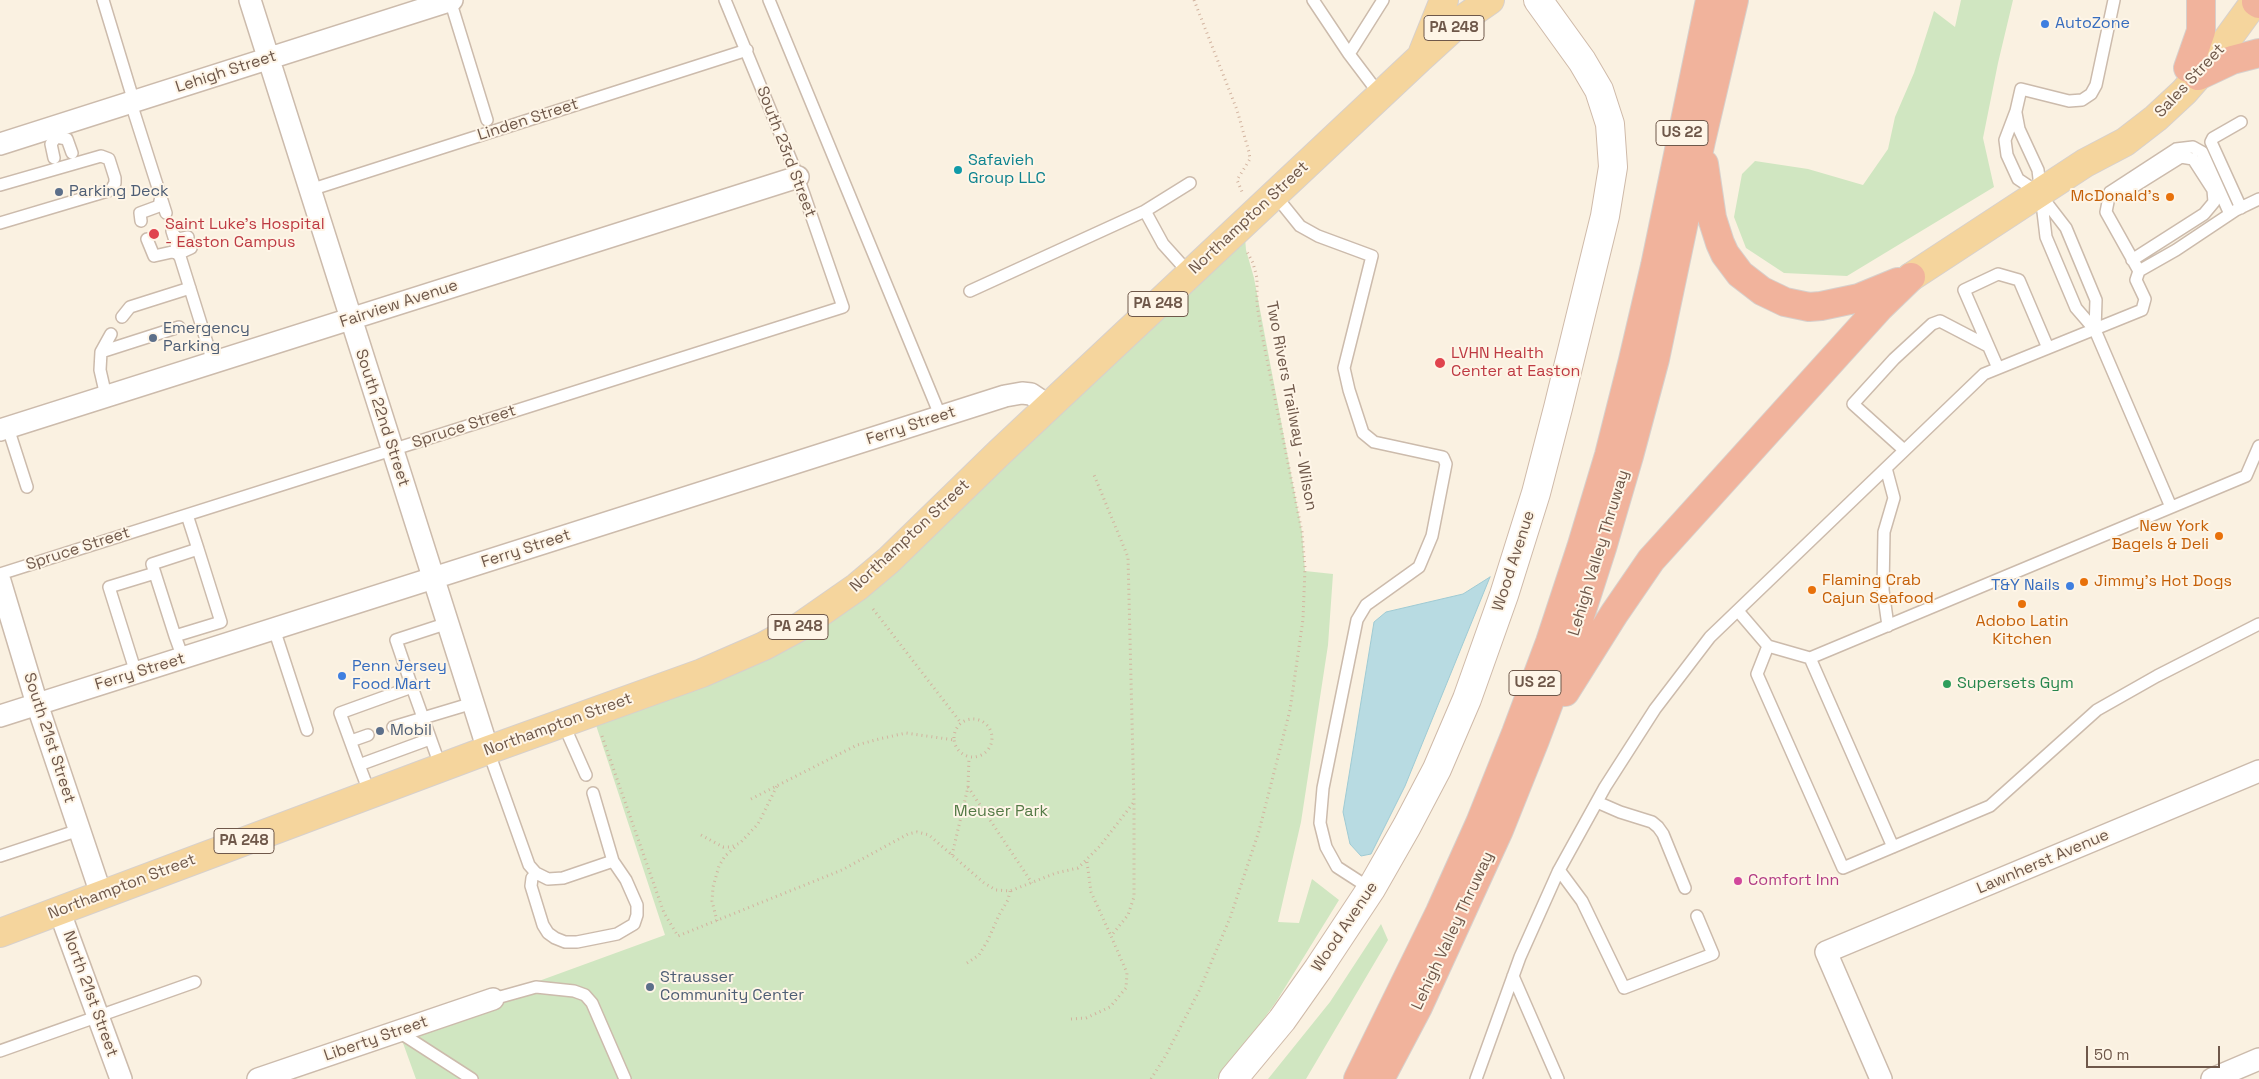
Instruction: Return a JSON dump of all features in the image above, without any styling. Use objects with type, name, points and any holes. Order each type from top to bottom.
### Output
[{"type":"highway","name":"Lehigh Valley Thruway","points":[[1358,1079],[1432,930],[1480,823],[1516,733],[1578,558],[1609,455],[1636,351],[1710,0]]},
{"type":"highway","name":"Lehigh Valley Thruway","points":[[1380,1079],[1418,1007],[1461,915],[1535,740],[1582,609],[1630,456],[1674,273],[1701,141],[1734,0]]},
{"type":"highway","points":[[2201,0],[2201,31],[2193,72],[2259,53]]},
{"type":"highway","points":[[1701,141],[1712,218],[1720,243],[1725,254],[1740,274],[1762,291],[1791,304],[1821,306],[1859,298],[1911,276]]},
{"type":"highway","points":[[1535,740],[1614,614],[1651,560],[1879,308],[1911,276]]},
{"type":"main road","points":[[1420,58],[1444,0]]},
{"type":"main road","name":"Northampton Street","points":[[0,933],[488,750],[732,662],[817,616],[874,573],[1420,58],[1490,0]]},
{"type":"main road","name":"Wood Avenue","points":[[1233,1079],[1282,1020],[1371,889],[1436,770],[1467,699],[1498,613],[1536,493],[1610,188],[1612,145],[1610,124],[1605,105],[1591,76],[1538,0]]},
{"type":"main road","name":"Sales Street","points":[[1911,276],[2085,163],[2125,142],[2170,105],[2193,72],[2253,1]]},
{"type":"street","name":"South 22nd Street","points":[[250,0],[488,750]]},
{"type":"street","name":"Lehigh Street","points":[[0,144],[55,132],[132,102],[268,59],[408,7],[450,0]]},
{"type":"street","name":"Fairview Avenue","points":[[4,429],[798,177]]},
{"type":"street","name":"Ferry Street","points":[[0,716],[851,446],[940,415],[1022,393],[1035,396],[1049,406]]},
{"type":"street","name":"South 21st Street","points":[[0,581],[37,704],[101,894]]},
{"type":"street","name":"Lawnherst Avenue","points":[[1881,1079],[1826,952],[2259,771]]},
{"type":"street","name":"North 21st Street","points":[[60,910],[97,1017],[121,1079]]},
{"type":"street","name":"Liberty Street","points":[[258,1079],[493,999]]},
{"type":"street","points":[[2212,1079],[2259,1059]]},
{"type":"lane","points":[[103,0],[166,213]]},
{"type":"lane","points":[[450,0],[487,120]]},
{"type":"lane","name":"South 23rd Street","points":[[725,0],[798,177],[843,307]]},
{"type":"lane","points":[[769,0],[940,415]]},
{"type":"lane","points":[[1313,0],[1380,96]]},
{"type":"lane","points":[[1349,54],[1383,0]]},
{"type":"lane","points":[[2096,330],[2096,300],[2066,228],[2039,193],[2018,179],[2005,148],[2007,133],[2016,111],[2021,89],[2069,101],[2082,100],[2091,94],[2096,85],[2114,0]]},
{"type":"lane","name":"Linden Street","points":[[310,190],[747,50]]},
{"type":"lane","points":[[2016,111],[2019,129],[2038,170],[2039,193],[2046,237],[2076,308],[2096,330],[2171,507]]},
{"type":"lane","points":[[2241,122],[2213,138],[2211,142],[2241,208]]},
{"type":"lane","points":[[54,158],[51,144],[55,132],[67,139],[72,152]]},
{"type":"lane","points":[[2139,271],[2106,212],[2110,192],[2176,149],[2192,147],[2202,152],[2230,214]]},
{"type":"lane","points":[[0,185],[101,156],[109,159],[115,178],[115,183],[111,190],[0,223]]},
{"type":"lane","points":[[2110,192],[2125,192],[2182,156],[2194,159],[2213,190],[2214,202],[2204,214],[2132,260]]},
{"type":"lane","points":[[970,290],[1145,212],[1190,183]]},
{"type":"lane","points":[[1275,195],[1300,226],[1318,236],[1372,256],[1344,368],[1363,433],[1374,442],[1443,457],[1446,464],[1432,536],[1419,567],[1366,605],[1357,620],[1323,788],[1320,823],[1326,846],[1337,867],[1371,889]]},
{"type":"lane","points":[[141,221],[140,213],[159,206],[161,196]]},
{"type":"lane","points":[[1476,1079],[1513,976],[1559,870],[1597,802],[1655,709],[1710,638],[1984,374],[2142,310],[2145,299],[2136,280],[2139,271],[2176,250],[2230,214],[2259,199]]},
{"type":"lane","points":[[1145,212],[1163,244],[1190,274]]},
{"type":"lane","points":[[180,257],[180,253],[189,242],[178,239],[172,233],[213,362]]},
{"type":"lane","points":[[147,239],[154,256],[172,252],[177,253],[180,257]]},
{"type":"lane","points":[[1998,368],[1964,290],[1998,274],[2019,280],[2048,348]]},
{"type":"lane","points":[[122,317],[130,306],[190,288]]},
{"type":"lane","name":"Spruce Street","points":[[0,574],[843,307]]},
{"type":"lane","points":[[1904,450],[1853,404],[1894,359],[1932,324],[1940,322],[1988,346]]},
{"type":"lane","points":[[101,352],[179,327]]},
{"type":"lane","points":[[106,396],[100,370],[101,352],[111,334]]},
{"type":"lane","points":[[4,429],[27,487]]},
{"type":"lane","points":[[1738,611],[1768,646],[1810,658],[2246,476],[2259,446]]},
{"type":"lane","points":[[1886,468],[1894,498],[1884,532],[1883,590],[1888,626]]},
{"type":"lane","points":[[175,636],[221,622],[187,515]]},
{"type":"lane","points":[[183,658],[152,564],[198,549]]},
{"type":"lane","points":[[136,673],[109,587],[155,573]]},
{"type":"lane","points":[[441,768],[396,640],[448,623]]},
{"type":"lane","points":[[1768,646],[1756,674],[1843,868],[1990,806],[2097,710],[2157,676],[2259,624]]},
{"type":"lane","points":[[274,629],[307,730]]},
{"type":"lane","points":[[1810,658],[1894,847]]},
{"type":"lane","points":[[370,794],[340,713],[412,687]]},
{"type":"lane","points":[[393,727],[473,703]]},
{"type":"lane","points":[[564,723],[586,775]]},
{"type":"lane","points":[[351,742],[368,736]]},
{"type":"lane","points":[[359,765],[430,739]]},
{"type":"lane","points":[[488,750],[529,865],[536,874],[548,879],[562,878],[612,861]]},
{"type":"lane","points":[[536,874],[532,878],[531,886],[548,932],[565,942],[577,942],[617,934],[634,924],[637,915],[637,904],[626,880],[612,861],[593,793]]},
{"type":"lane","points":[[1597,802],[1620,812],[1652,822],[1658,827],[1663,834],[1685,888]]},
{"type":"lane","points":[[0,856],[80,830]]},
{"type":"lane","points":[[1559,870],[1582,901],[1624,988],[1713,954],[1697,916]]},
{"type":"lane","points":[[1513,976],[1558,1079]]},
{"type":"lane","points":[[0,1051],[195,982]]},
{"type":"lane","points":[[493,999],[536,987],[574,991],[585,995],[592,1003],[625,1079]]},
{"type":"lane","points":[[399,1032],[472,1079]]},
{"type":"path","points":[[1194,0],[1237,110],[1250,159],[1237,180],[1243,193]]},
{"type":"path","name":"Two Rivers Trailway - Wilson","points":[[1151,1079],[1166,1055],[1200,989],[1230,918],[1259,831],[1290,710],[1303,619],[1305,568],[1301,526],[1261,330],[1257,304],[1257,278],[1246,250]]},
{"type":"path","points":[[1094,475],[1128,557],[1134,802],[1134,897],[1128,915],[1111,936]]},
{"type":"path","points":[[873,609],[961,723]]},
{"type":"path","points":[[972,719],[979,720],[989,727],[992,739],[987,751],[976,757],[969,757],[960,752],[954,740],[954,732],[961,723],[972,719]]},
{"type":"path","points":[[751,799],[857,745],[879,738],[906,733],[954,740]]},
{"type":"path","points":[[602,736],[664,913],[678,936],[842,870],[908,834],[916,832],[929,835],[984,884],[996,890],[1010,891],[1056,873],[1078,868],[1087,861],[1134,802]]},
{"type":"path","points":[[952,855],[968,787],[969,757]]},
{"type":"path","points":[[717,921],[712,901],[713,887],[719,866],[725,856],[750,835],[758,824],[777,786]]},
{"type":"path","points":[[968,787],[1032,883]]},
{"type":"path","points":[[701,835],[723,847],[737,844]]},
{"type":"path","points":[[1071,1019],[1086,1018],[1110,1007],[1126,988],[1127,973],[1091,892],[1087,861]]},
{"type":"path","points":[[967,963],[979,955],[988,940],[999,914],[1008,900],[1010,891]]},
{"type":"green space","points":[[1961,0],[2013,0],[1983,138],[1994,187],[1847,276],[1784,273],[1746,248],[1734,217],[1742,174],[1755,161],[1808,169],[1863,185],[1888,149],[1895,117],[1914,73],[1934,11],[1955,27]]},
{"type":"green space","name":"Meuser Park","points":[[1244,225],[1246,250],[1254,278],[1302,532],[1305,571],[1333,574],[1328,645],[1301,822],[1278,922],[1299,923],[1312,879],[1339,900],[1276,1002],[1236,1057],[1217,1079],[416,1079],[399,1032],[665,935],[592,713],[801,626]]},
{"type":"green space","points":[[1381,924],[1388,940],[1306,1079],[1268,1079],[1330,1002]]},
{"type":"water","points":[[1490,577],[1405,786],[1371,854],[1361,856],[1350,844],[1343,812],[1374,622],[1386,612],[1463,594]]},
{"type":"place","name":"AutoZone","points":[[2045,24]]},
{"type":"place","name":"Safavieh Group LLC","points":[[958,170]]},
{"type":"place","name":"Parking Deck","points":[[59,192]]},
{"type":"place","name":"McDonald's","points":[[2170,197]]},
{"type":"place","name":"Saint Luke's Hospital - Easton Campus","points":[[154,234]]},
{"type":"place","name":"Emergency Parking","points":[[153,338]]},
{"type":"place","name":"LVHN Health Center at Easton","points":[[1440,363]]},
{"type":"place","name":"New York Bagels & Deli","points":[[2219,536]]},
{"type":"place","name":"Jimmy's Hot Dogs","points":[[2084,582]]},
{"type":"place","name":"T&Y Nails","points":[[2070,586]]},
{"type":"place","name":"Flaming Crab Cajun Seafood","points":[[1812,590]]},
{"type":"place","name":"Adobo Latin Kitchen","points":[[2022,604]]},
{"type":"place","name":"Penn Jersey Food Mart","points":[[342,676]]},
{"type":"place","name":"Supersets Gym","points":[[1947,684]]},
{"type":"place","name":"Mobil","points":[[380,731]]},
{"type":"place","name":"Comfort Inn","points":[[1738,881]]},
{"type":"place","name":"Strausser Community Center","points":[[650,987]]}]
